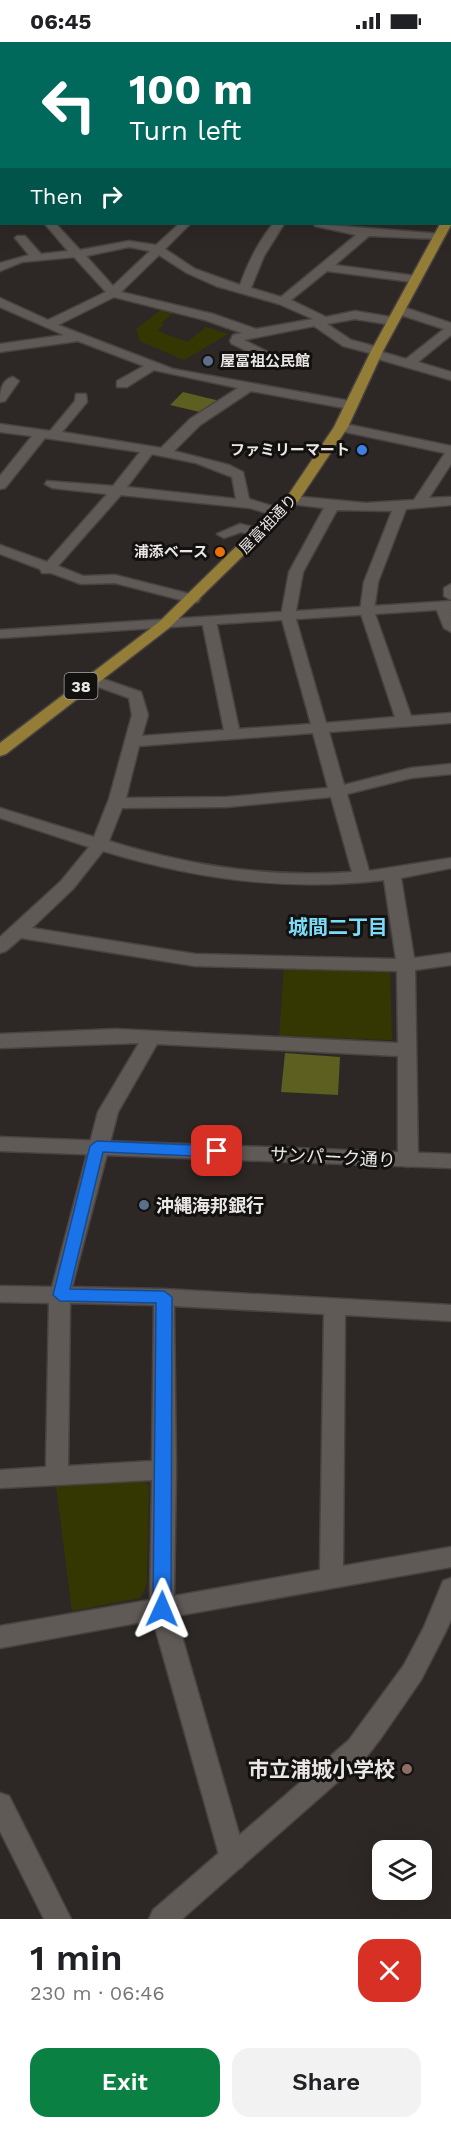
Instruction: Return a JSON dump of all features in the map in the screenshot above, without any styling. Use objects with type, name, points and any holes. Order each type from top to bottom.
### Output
[{"type":"main road","name":"屋富祖通り","points":[[0,751],[90,679],[164,625],[292,500],[341,427],[376,353],[445,225]]},
{"type":"street","points":[[51,225],[113,293],[209,317],[255,333]]},
{"type":"street","points":[[48,325],[113,293],[184,225]]},
{"type":"street","points":[[244,292],[255,259],[264,242],[278,225]]},
{"type":"street","points":[[324,225],[364,234],[413,233],[451,244]]},
{"type":"street","points":[[283,301],[327,267],[364,234]]},
{"type":"street","points":[[21,238],[37,256]]},
{"type":"street","points":[[0,267],[20,259],[76,254],[121,245],[157,249],[191,271],[244,292],[309,310],[347,343],[451,376]]},
{"type":"street","points":[[327,267],[416,280]]},
{"type":"street","points":[[0,303],[48,325],[190,378],[350,405]]},
{"type":"street","points":[[266,356],[236,341],[237,338],[355,315],[396,316],[451,328]]},
{"type":"street","points":[[409,363],[451,328]]},
{"type":"street","points":[[0,348],[80,336]]},
{"type":"street","points":[[122,384],[153,366]]},
{"type":"street","points":[[0,398],[13,381]]},
{"type":"street","points":[[47,570],[116,491],[157,451],[195,422],[250,387]]},
{"type":"street","points":[[0,485],[81,402],[81,397]]},
{"type":"street","points":[[341,427],[451,452],[419,502]]},
{"type":"street","points":[[0,428],[157,451],[235,471],[238,475],[240,497],[249,504]]},
{"type":"street","points":[[52,484],[249,504],[280,513]]},
{"type":"street","points":[[292,500],[332,506],[401,505],[436,500],[451,501]]},
{"type":"street","points":[[401,505],[371,582],[367,611],[405,723]]},
{"type":"street","points":[[332,506],[305,549],[288,594],[288,616],[362,877]]},
{"type":"street","points":[[224,534],[240,528],[260,533]]},
{"type":"street","points":[[0,550],[47,570],[81,580],[115,579],[193,599]]},
{"type":"street","points":[[451,588],[448,602],[451,628]]},
{"type":"street","points":[[0,634],[367,611],[448,602]]},
{"type":"street","points":[[209,621],[233,736]]},
{"type":"street","points":[[0,947],[82,868],[100,843],[114,804],[140,715],[136,695],[90,679]]},
{"type":"street","points":[[132,742],[451,718]]},
{"type":"street","points":[[114,804],[274,799],[338,791],[432,769],[451,769]]},
{"type":"street","points":[[0,813],[155,860],[230,875],[268,879],[362,877],[451,863]]},
{"type":"street","points":[[392,874],[406,965],[408,1160]]},
{"type":"street","points":[[17,932],[195,960],[406,965],[451,959]]},
{"type":"street","points":[[0,1041],[84,1035],[407,1050]]},
{"type":"street","points":[[57,1474],[60,1295],[97,1146],[108,1112],[152,1037]]},
{"type":"street","name":"サンパーク通り","points":[[0,1144],[451,1161]]},
{"type":"street","points":[[0,1294],[164,1297],[451,1313]]},
{"type":"street","points":[[164,1297],[165,1470],[162,1609],[233,1858]]},
{"type":"street","points":[[331,1577],[335,1306]]},
{"type":"street","points":[[0,1479],[57,1474],[165,1470]]},
{"type":"street","points":[[0,1636],[451,1557]]},
{"type":"street","points":[[162,1919],[358,1748],[385,1716],[420,1659],[451,1588]]},
{"type":"street","points":[[0,1805],[58,1919]]},
{"type":"shaded area","points":[[162,309],[175,311],[161,323],[164,324],[158,331],[187,342],[206,327],[228,334],[184,360],[140,341],[136,329]]},
{"type":"shaded area","points":[[183,392],[220,401],[204,413],[170,405]]},
{"type":"shaded area","points":[[284,967],[390,971],[392,1040],[279,1036]]},
{"type":"shaded area","points":[[285,1053],[340,1057],[338,1095],[281,1092]]},
{"type":"shaded area","points":[[137,1475],[149,1486],[147,1584],[140,1598],[72,1611],[55,1479]]},
{"type":"place","name":"屋冨祖公民館","points":[[208,361]]},
{"type":"place","name":"ファミリーマート","points":[[362,450]]},
{"type":"place","name":"浦添ベース","points":[[220,552]]},
{"type":"place","name":"沖縄海邦銀行","points":[[144,1205]]},
{"type":"place","name":"市立浦城小学校","points":[[407,1769]]},
{"type":"district","name":"城間二丁目","points":[[338,927]]},
{"type":"route","points":[[162,1609],[165,1470],[164,1297],[60,1295],[97,1146],[217,1151]]}]
